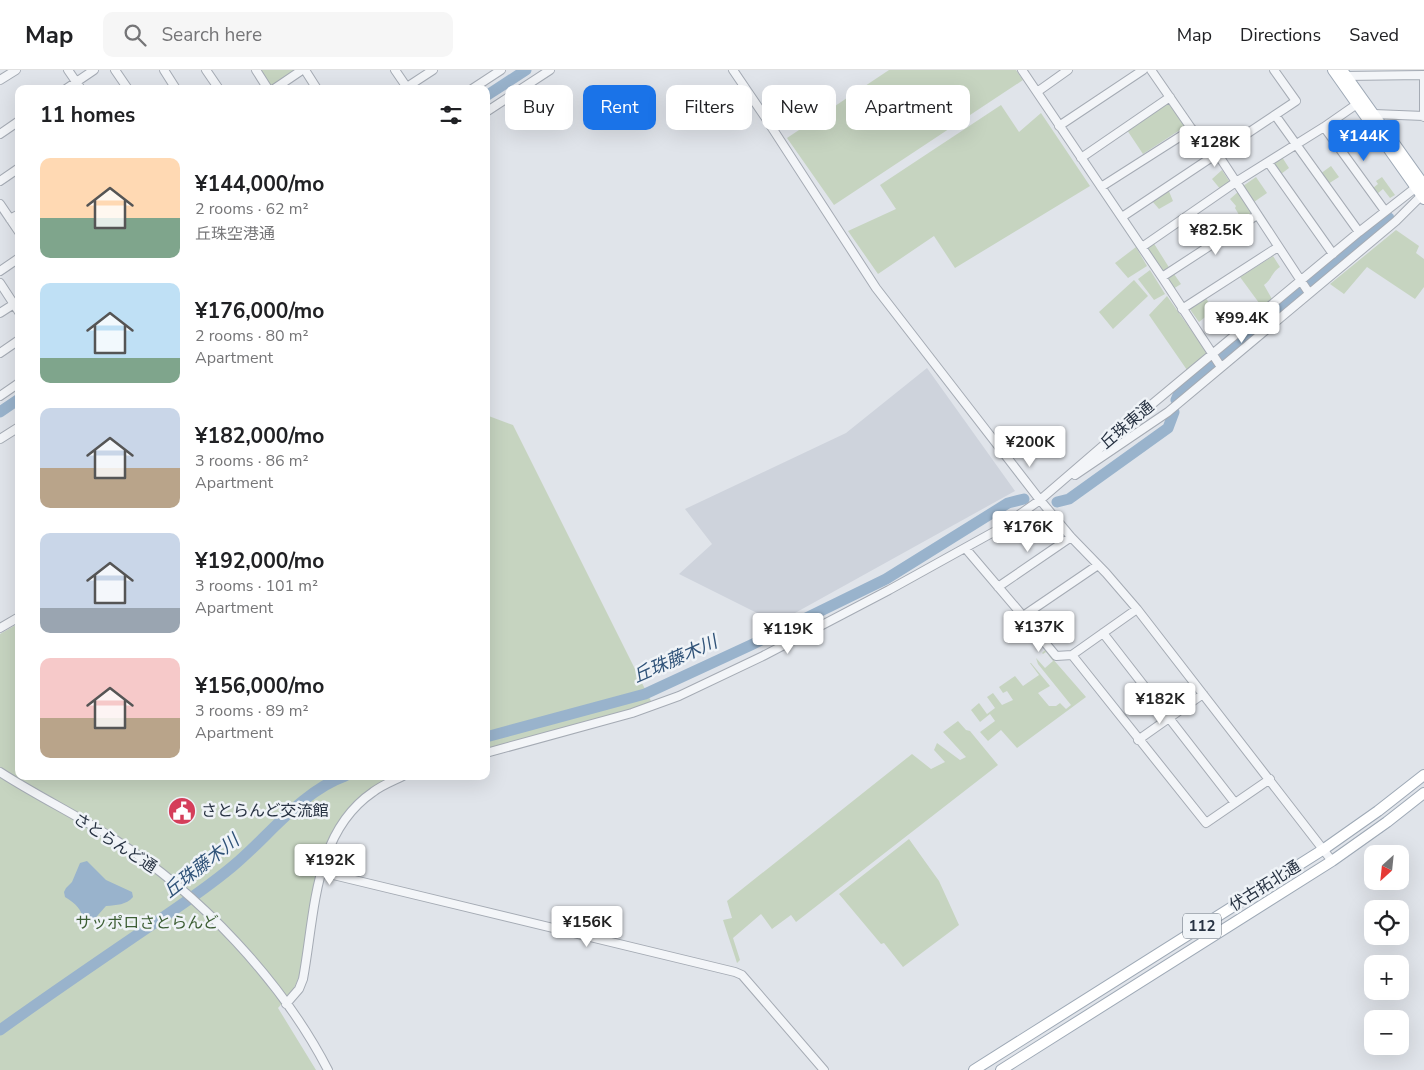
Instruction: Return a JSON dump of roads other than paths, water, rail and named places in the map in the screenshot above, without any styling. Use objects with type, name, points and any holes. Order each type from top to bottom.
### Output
[{"type":"main road","points":[[1340,73],[1357,104],[1422,189]]},
{"type":"main road","points":[[1340,73],[1374,114],[1422,189]]},
{"type":"main road","name":"伏古拓北通","points":[[974,1070],[1324,849],[1378,811],[1424,775]]},
{"type":"main road","name":"伏古拓北通","points":[[1001,1070],[1332,861],[1424,793]]},
{"type":"street","points":[[0,80],[16,70]]},
{"type":"street","points":[[68,70],[78,85],[94,70]]},
{"type":"street","points":[[115,70],[125,85]]},
{"type":"street","points":[[164,70],[173,85]]},
{"type":"street","points":[[206,70],[216,85]]},
{"type":"street","points":[[256,70],[265,85]]},
{"type":"street","points":[[280,85],[303,70],[314,85]]},
{"type":"street","points":[[395,70],[406,85]]},
{"type":"street","points":[[412,85],[433,70]]},
{"type":"street","points":[[478,85],[500,70]]},
{"type":"street","points":[[490,109],[550,70]]},
{"type":"street","points":[[733,70],[765,116],[876,288],[1040,500],[1137,609],[1332,861]]},
{"type":"street","points":[[1022,70],[1221,367]]},
{"type":"street","points":[[1037,92],[1068,70]]},
{"type":"street","points":[[1059,126],[1143,70]]},
{"type":"street","points":[[1152,70],[1192,128],[1236,182],[1309,293]]},
{"type":"street","points":[[1122,217],[1296,101],[1274,70]]},
{"type":"street","points":[[1340,73],[1412,72],[1424,74],[1424,116],[1374,114]]},
{"type":"street","points":[[1081,158],[1170,97]]},
{"type":"street","points":[[1142,247],[1236,182],[1357,104]]},
{"type":"street","points":[[1275,115],[1359,232]]},
{"type":"street","points":[[0,122],[3,132],[15,124]]},
{"type":"street","points":[[1324,126],[1385,211]]},
{"type":"street","points":[[1101,187],[1192,128]]},
{"type":"street","points":[[1268,162],[1332,254]]},
{"type":"street","points":[[0,181],[15,171]]},
{"type":"street","name":"丘珠東通","points":[[1056,487],[1359,232],[1385,211],[1422,189]]},
{"type":"street","name":"丘珠東通","points":[[1056,487],[1183,400],[1396,221],[1422,189]]},
{"type":"street","points":[[0,204],[15,226]]},
{"type":"street","points":[[1162,277],[1257,215]]},
{"type":"street","points":[[10,219],[15,216]]},
{"type":"street","points":[[1182,309],[1278,247]]},
{"type":"street","points":[[0,271],[15,261]]},
{"type":"street","points":[[0,283],[14,304],[0,313]]},
{"type":"street","points":[[0,353],[15,343]]},
{"type":"street","points":[[0,396],[15,386]]},
{"type":"street","points":[[0,439],[15,430]]},
{"type":"street","points":[[490,752],[632,713],[671,699],[763,656],[966,549],[999,529],[1056,487]]},
{"type":"street","points":[[998,587],[1071,537]]},
{"type":"street","points":[[966,549],[1056,656],[1072,655],[1137,609]]},
{"type":"street","points":[[1023,616],[1098,566]]},
{"type":"street","points":[[0,628],[15,619]]},
{"type":"street","points":[[1103,633],[1235,803]]},
{"type":"street","points":[[1072,655],[1206,823],[1270,779]]},
{"type":"street","points":[[1138,740],[1204,694]]},
{"type":"street","name":"さとらんど通","points":[[0,772],[115,839],[150,864],[201,906],[254,962],[306,1031],[328,1070]]},
{"type":"street","points":[[286,1004],[299,989],[304,979],[321,872],[335,833],[346,817],[372,792],[395,780]]},
{"type":"street","points":[[321,872],[735,972],[742,975],[824,1070]]},
{"type":"water","points":[[87,861],[106,880],[132,892],[133,897],[118,905],[106,906],[96,917],[87,922],[83,921],[80,910],[65,897],[64,892],[72,882],[80,863]]},
{"type":"waterway","points":[[490,93],[526,70]]},
{"type":"waterway","name":"丘珠藤木川","points":[[1310,284],[1389,218]]},
{"type":"waterway","name":"丘珠藤木川","points":[[1219,359],[1299,293]]},
{"type":"waterway","name":"丘珠藤木川","points":[[1176,400],[1179,393],[1211,366]]},
{"type":"waterway","points":[[0,412],[15,402]]},
{"type":"waterway","name":"丘珠藤木川","points":[[1057,502],[1069,499],[1168,428],[1174,412]]},
{"type":"waterway","name":"丘珠藤木川","points":[[490,736],[645,694],[886,579],[1008,503],[1024,499]]},
{"type":"waterway","name":"丘珠藤木川","points":[[0,1030],[183,904],[233,866],[300,803],[314,792],[336,780]]},
{"type":"place","name":"さとらんど交流館","points":[[182,811]]},
{"type":"park label","name":"サッポロさとらんど","points":[[147,923]]}]
